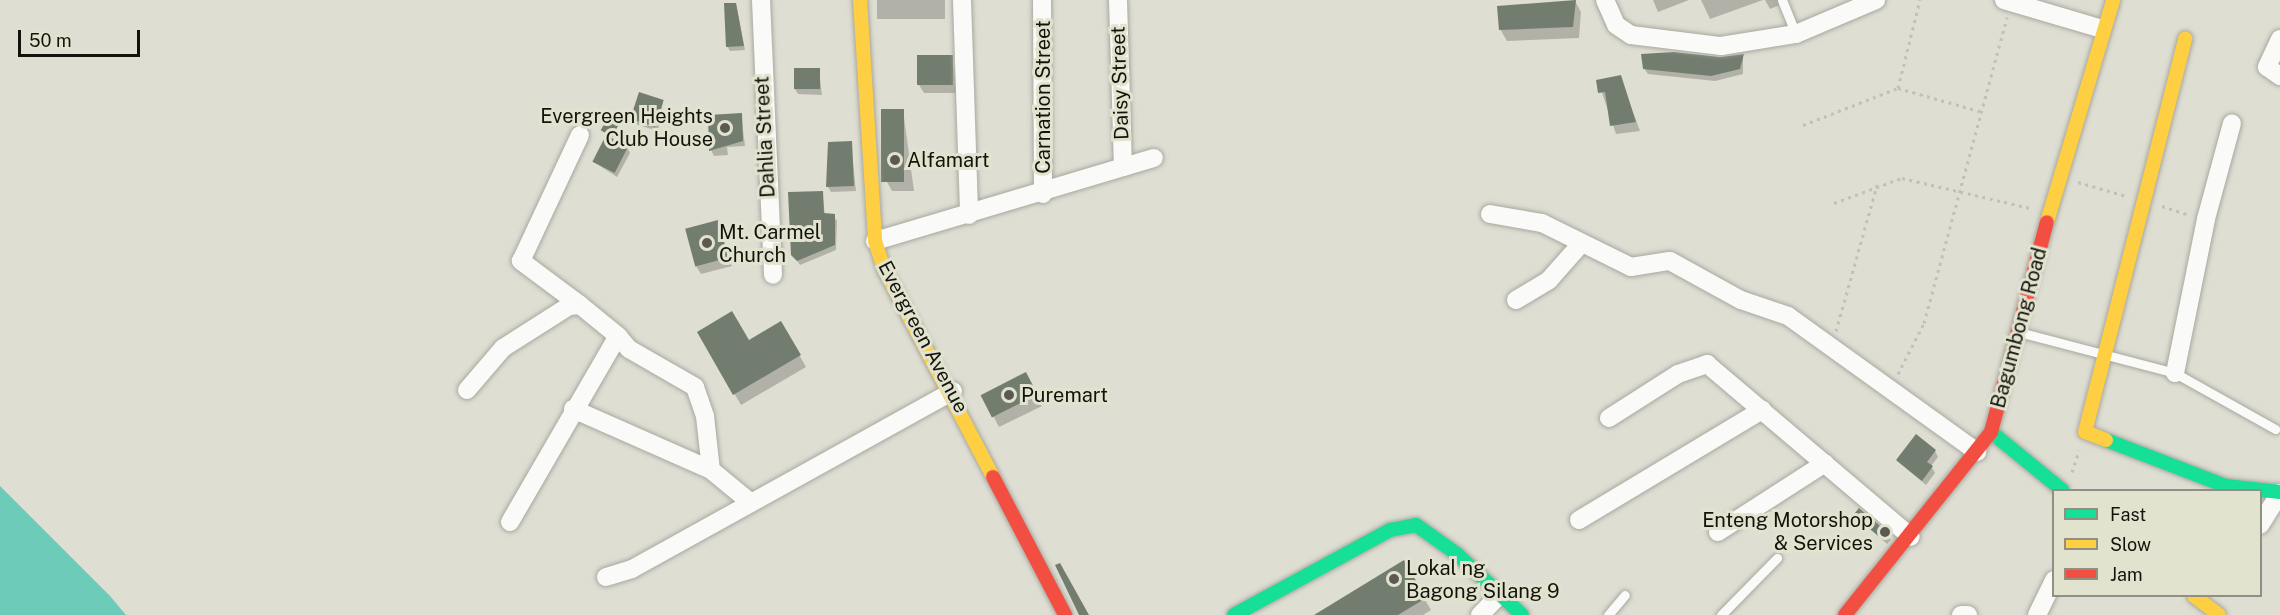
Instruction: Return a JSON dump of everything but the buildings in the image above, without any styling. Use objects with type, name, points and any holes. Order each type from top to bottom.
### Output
[{"type":"street","name":"Dahlia Street","points":[[760,0],[772,275]]},
{"type":"street","name":"Evergreen Avenue","points":[[860,0],[875,241],[885,271],[953,391],[1065,615]]},
{"type":"street","points":[[962,0],[969,215]]},
{"type":"street","name":"Carnation Street","points":[[1042,0],[1043,194]]},
{"type":"street","name":"Daisy Street","points":[[1118,0],[1123,167]]},
{"type":"street","points":[[1605,0],[1616,25],[1646,40],[1720,46],[1796,34],[1868,2]]},
{"type":"street","name":"Bagumbong Road","points":[[1845,615],[1911,537],[1991,432],[2049,212],[2102,30],[2113,0]]},
{"type":"street","points":[[2008,1],[2102,30]]},
{"type":"street","points":[[2185,39],[2107,357],[2085,432],[2226,486],[2249,489]]},
{"type":"street","points":[[2280,39],[2267,67],[2280,76]]},
{"type":"street","points":[[2175,374],[2206,219],[2232,123]]},
{"type":"street","points":[[580,135],[521,261],[618,336],[636,353],[695,387],[705,416],[711,470]]},
{"type":"street","points":[[875,241],[1043,194],[1154,158]]},
{"type":"street","points":[[1490,214],[1542,223],[1580,245],[1631,267],[1661,261],[1677,264],[1741,300],[1788,316],[1977,452]]},
{"type":"street","points":[[1515,300],[1549,280],[1580,245]]},
{"type":"street","points":[[467,390],[503,348],[579,305]]},
{"type":"street","points":[[510,522],[618,336]]},
{"type":"street","points":[[1609,418],[1699,363],[1762,410],[1911,537]]},
{"type":"street","points":[[606,577],[632,569],[953,391]]},
{"type":"street","points":[[573,410],[711,470],[750,502]]},
{"type":"street","points":[[1579,520],[1762,410]]},
{"type":"street","points":[[1991,432],[2065,486]]},
{"type":"street","points":[[1718,532],[1825,463]]},
{"type":"street","points":[[2262,491],[2280,493],[2262,522]]},
{"type":"street","points":[[1234,615],[1390,530],[1422,528],[1522,615]]},
{"type":"street","points":[[2037,615],[2052,584]]},
{"type":"street","points":[[1480,615],[1500,594]]},
{"type":"street","points":[[2196,597],[2215,606]]},
{"type":"street","points":[[1961,615],[1968,615]]},
{"type":"lane","points":[[1782,0],[1796,34]]},
{"type":"lane","points":[[2019,332],[2175,374],[2275,429]]},
{"type":"lane","points":[[1721,615],[1778,558]]},
{"type":"lane","points":[[1608,615],[1625,595]]},
{"type":"path","points":[[1898,88],[1920,0]]},
{"type":"path","points":[[1888,388],[1920,339],[1983,112],[2008,1]]},
{"type":"path","points":[[1803,125],[1898,88],[1983,112]]},
{"type":"path","points":[[1833,203],[1877,185],[1902,178],[2049,212]]},
{"type":"path","points":[[1832,346],[1877,185]]},
{"type":"path","points":[[2065,486],[2085,432]]},
{"type":"water","points":[[0,486],[110,596],[126,615],[0,615]]},
{"type":"traffic: fast","points":[[1991,432],[2061,489]]},
{"type":"traffic: fast","points":[[2106,440],[2226,486],[2253,489]]},
{"type":"traffic: fast","points":[[2262,490],[2280,492]]},
{"type":"traffic: fast","points":[[1234,615],[1390,530],[1416,525],[1457,554],[1522,615]]},
{"type":"traffic: slow","points":[[860,0],[875,241],[885,271],[993,477]]},
{"type":"traffic: slow","points":[[2047,222],[2113,0]]},
{"type":"traffic: slow","points":[[2106,440],[2085,432],[2185,39]]},
{"type":"traffic: slow","points":[[2195,597],[2219,615]]},
{"type":"traffic: jam","points":[[1845,615],[1991,432],[2047,222]]},
{"type":"traffic: jam","points":[[993,477],[1065,615]]},
{"type":"place","name":"Evergreen Heights Club House","points":[[725,128]]},
{"type":"place","name":"Alfamart","points":[[895,160]]},
{"type":"place","name":"Mt. Carmel Church","points":[[707,243]]},
{"type":"place","name":"Puremart","points":[[1009,395]]},
{"type":"place","name":"Enteng Motorshop & Services","points":[[1885,532]]},
{"type":"place","name":"Lokal ng Bagong Silang 9","points":[[1394,579]]}]
